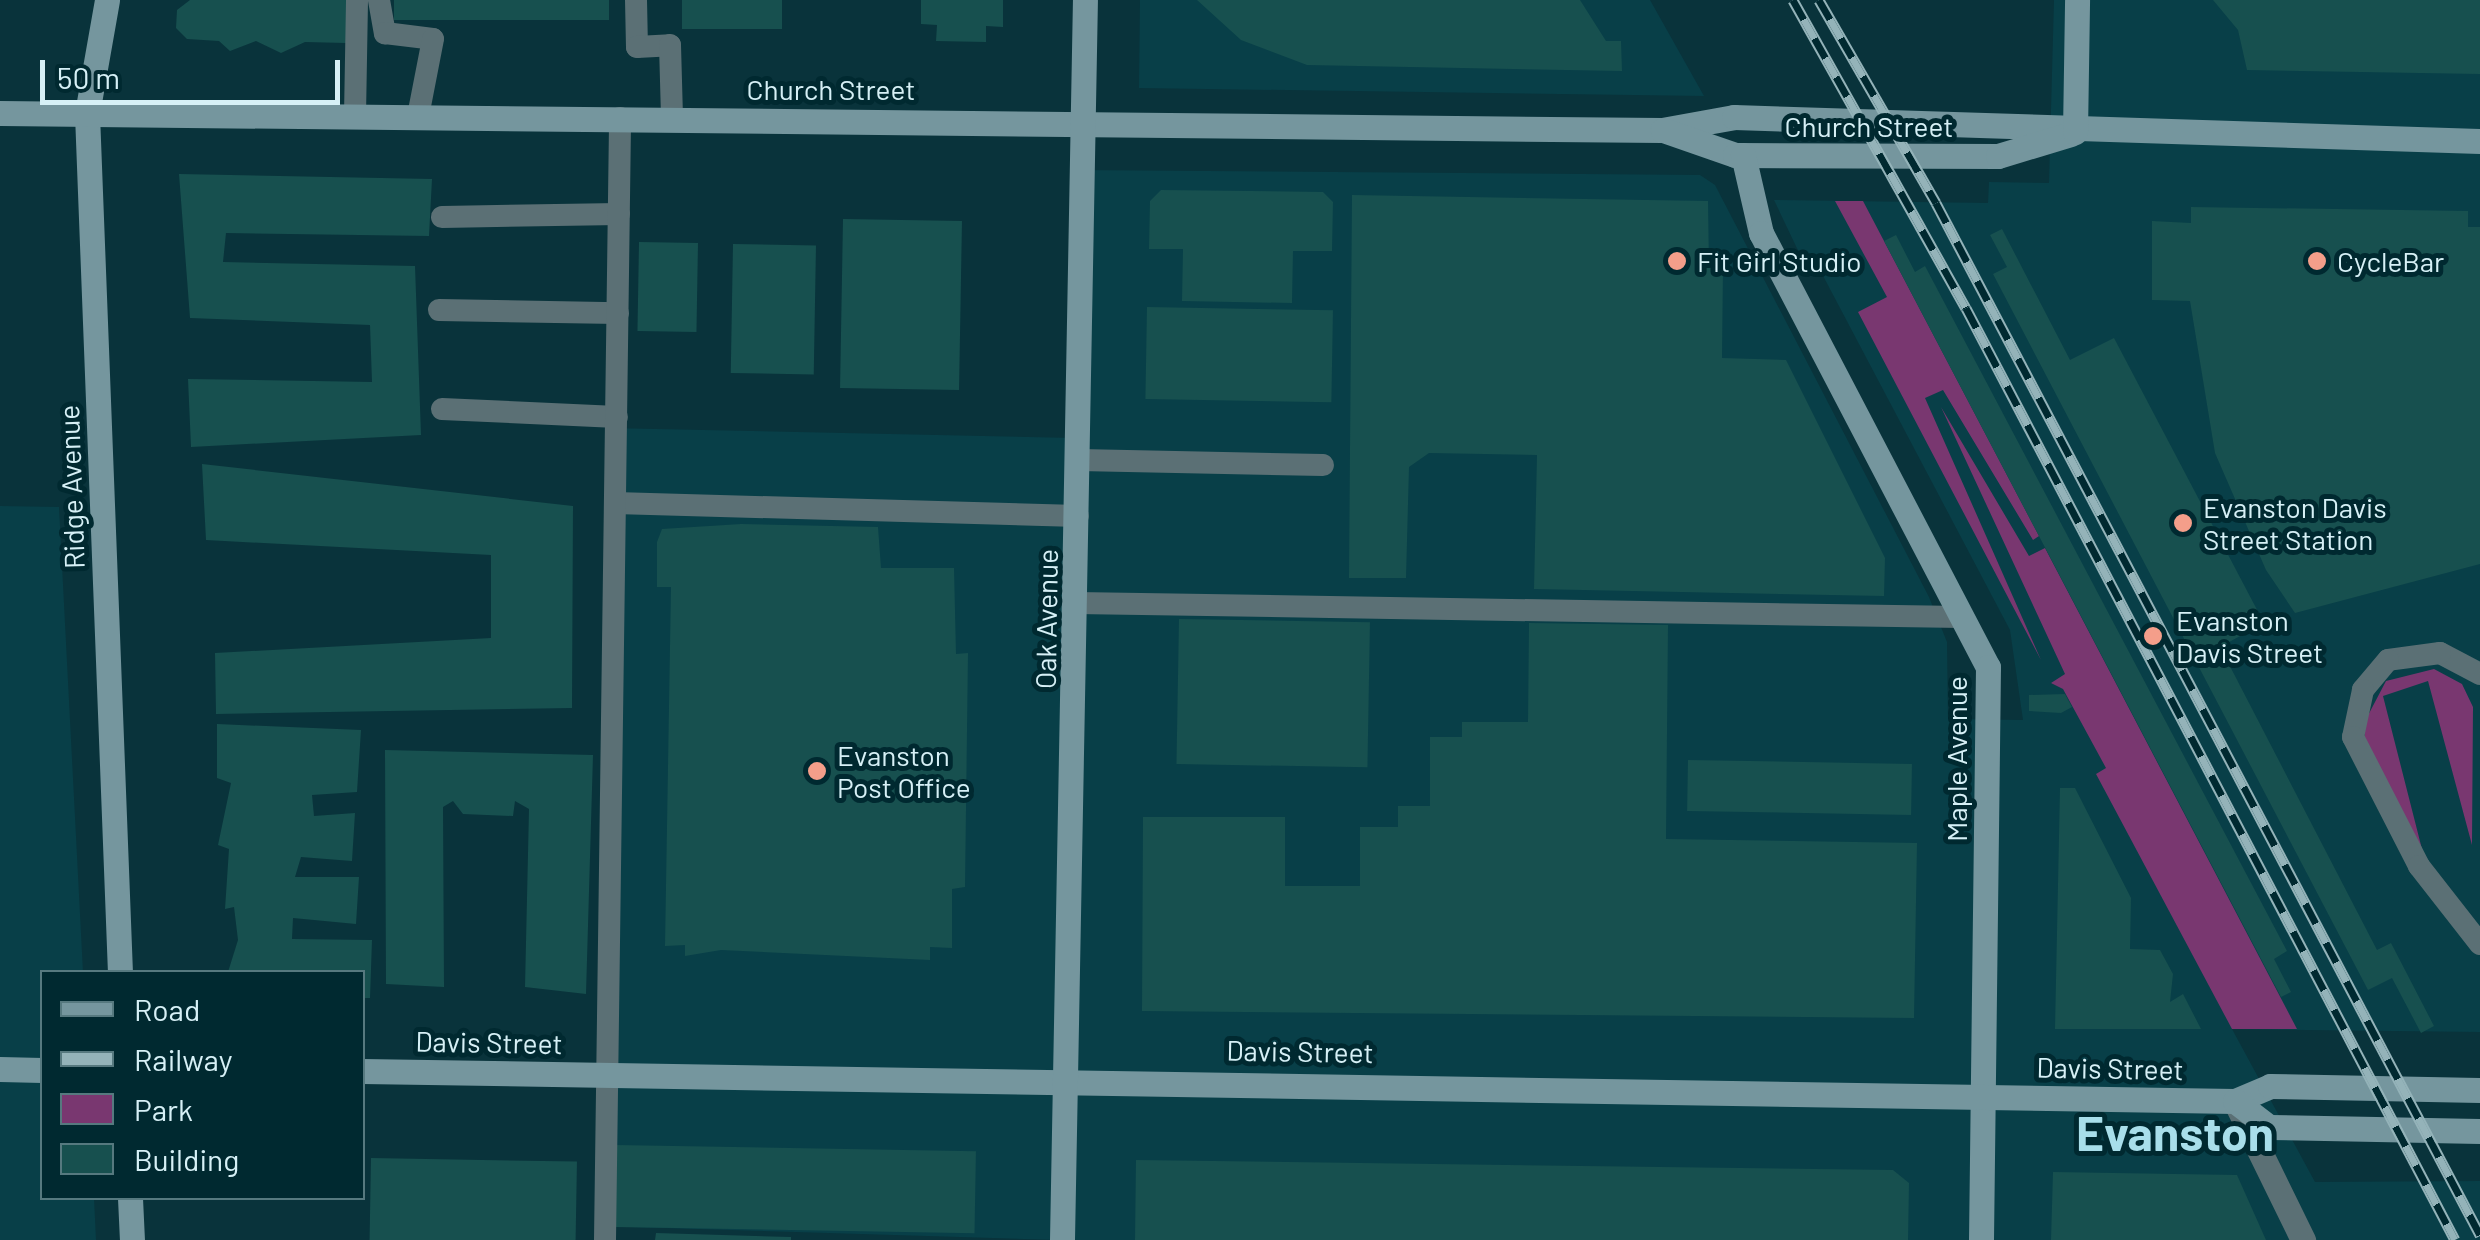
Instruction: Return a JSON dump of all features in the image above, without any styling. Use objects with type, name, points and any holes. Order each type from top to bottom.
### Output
[{"type":"main road","name":"Ridge Avenue","points":[[107,0],[88,114],[120,970]]},
{"type":"main road","name":"Oak Avenue","points":[[1062,1240],[1085,0]]},
{"type":"main road","points":[[2076,132],[2077,0]]},
{"type":"main road","name":"Church Street","points":[[0,113],[1082,120],[1662,130],[1734,117],[1994,120],[2076,132],[2480,141]]},
{"type":"main road","name":"Church Street","points":[[1662,130],[1743,155],[1998,156],[2076,132]]},
{"type":"main road","name":"Maple Avenue","points":[[1743,155],[1761,233],[1988,668],[1982,1240]]},
{"type":"main road","points":[[0,1069],[40,1070]]},
{"type":"main road","name":"Davis Street","points":[[365,1071],[1066,1077],[2236,1101],[2270,1086],[2480,1090]]},
{"type":"main road","points":[[2236,1101],[2269,1127],[2480,1131]]},
{"type":"main road","points":[[130,1200],[132,1240]]},
{"type":"street","points":[[2236,1101],[2303,1240]]},
{"type":"lane","points":[[355,116],[357,0]]},
{"type":"lane","points":[[379,0],[384,33],[433,39],[418,116]]},
{"type":"lane","points":[[636,0],[637,47],[670,46],[672,118]]},
{"type":"lane","points":[[605,1240],[620,118]]},
{"type":"lane","points":[[442,216],[619,214]]},
{"type":"lane","points":[[439,310],[618,313]]},
{"type":"lane","points":[[442,408],[617,417]]},
{"type":"lane","points":[[1079,460],[1323,465]]},
{"type":"lane","points":[[615,503],[1078,516]]},
{"type":"lane","points":[[1076,602],[1962,616]]},
{"type":"lane","points":[[2480,674],[2440,653],[2388,660],[2362,690],[2352,737],[2420,866],[2480,944]]},
{"type":"shaded area","points":[[1140,0],[1650,0],[1704,96],[1139,88]]},
{"type":"shaded area","points":[[2054,0],[2480,0],[2480,1032],[2232,1029],[2315,1182],[2480,1181],[2480,1240],[1057,1240],[598,1226],[607,428],[1074,438],[1074,170],[1700,175],[1715,185],[1929,597],[1947,642],[1948,719],[2023,720],[2010,630],[1821,272],[1804,263],[1774,200],[1988,203],[1989,182],[2049,183]]},
{"type":"shaded area","points":[[0,506],[59,507],[83,970],[40,970],[40,1200],[94,1200],[96,1240],[0,1240]]},
{"type":"green space","points":[[1835,201],[1863,201],[2039,536],[2033,540],[1943,390],[1925,398],[2041,660],[1858,312],[1887,297]]},
{"type":"green space","points":[[1941,407],[2029,556],[2045,548],[2297,1029],[2232,1029],[2096,774],[2106,768],[2063,689],[2051,683],[2065,674]]},
{"type":"green space","points":[[2434,669],[2462,684],[2473,707],[2472,845],[2428,681],[2383,696],[2424,857],[2365,743],[2364,723],[2386,681]]},
{"type":"building","points":[[190,0],[347,0],[346,43],[305,42],[281,53],[256,41],[230,51],[219,41],[187,39],[176,28],[177,10]]},
{"type":"building","points":[[394,0],[609,0],[609,20],[394,20]]},
{"type":"building","points":[[682,0],[782,0],[782,29],[682,29]]},
{"type":"building","points":[[921,0],[1003,0],[1003,27],[986,26],[986,42],[936,41],[937,25],[921,24]]},
{"type":"building","points":[[1197,0],[1580,0],[1606,41],[1621,41],[1622,71],[1307,65],[1241,40]]},
{"type":"building","points":[[2213,0],[2480,0],[2480,74],[2247,70],[2238,30]]},
{"type":"building","points":[[179,174],[432,179],[429,236],[226,233],[223,262],[415,266],[421,435],[191,447],[188,379],[372,382],[370,325],[190,318]]},
{"type":"building","points":[[1161,190],[1323,192],[1333,202],[1332,251],[1293,251],[1292,303],[1182,301],[1183,249],[1149,249],[1150,201]]},
{"type":"building","points":[[1352,195],[1708,201],[1709,267],[1723,268],[1722,358],[1786,360],[1885,558],[1884,596],[1534,589],[1537,455],[1429,453],[1409,467],[1406,578],[1349,578]]},
{"type":"building","points":[[2191,207],[2468,211],[2468,227],[2480,227],[2480,564],[2295,613],[2266,570],[2215,453],[2190,301],[2152,300],[2152,221],[2191,223]]},
{"type":"building","points":[[843,219],[962,221],[959,390],[840,388]]},
{"type":"building","points":[[2002,229],[2070,360],[2114,338],[2264,623],[2220,647],[2377,950],[2391,943],[2434,1026],[2421,1033],[2392,978],[2368,990],[1993,274],[2007,267],[1990,235]]},
{"type":"building","points":[[1896,235],[1915,272],[1925,266],[2287,951],[2274,959],[2291,992],[2281,997],[1884,241]]},
{"type":"building","points":[[639,242],[698,243],[696,332],[637,331]]},
{"type":"building","points":[[733,244],[816,245],[814,374],[731,373]]},
{"type":"building","points":[[1147,307],[1333,310],[1331,402],[1145,399]]},
{"type":"building","points":[[202,464],[573,506],[572,708],[216,714],[215,653],[491,638],[491,555],[206,540]]},
{"type":"building","name":"Evanston Post Office","points":[[741,524],[878,527],[881,568],[954,568],[956,654],[968,653],[965,887],[952,889],[952,948],[930,947],[930,960],[721,950],[685,956],[685,945],[665,946],[671,587],[657,587],[657,542],[662,529]]},
{"type":"building","points":[[1179,619],[1370,622],[1367,767],[1176,764]]},
{"type":"building","points":[[1529,623],[1668,625],[1666,839],[1917,843],[1914,1018],[1142,1011],[1143,817],[1285,817],[1285,886],[1360,886],[1360,827],[1398,827],[1398,806],[1430,806],[1430,737],[1462,737],[1462,722],[1528,722]]},
{"type":"building","points":[[2065,694],[2072,707],[2061,713],[2029,711],[2029,695]]},
{"type":"building","points":[[217,724],[361,730],[357,792],[312,795],[314,816],[355,813],[352,861],[301,857],[295,877],[359,877],[356,924],[293,918],[292,939],[372,940],[370,998],[365,998],[365,970],[229,970],[238,940],[234,907],[225,909],[229,849],[218,845],[231,783],[217,778]]},
{"type":"building","points":[[385,750],[593,755],[586,994],[525,987],[529,809],[515,801],[513,816],[463,814],[453,801],[443,807],[444,987],[386,984]]},
{"type":"building","points":[[1688,760],[1912,764],[1911,815],[1687,811]]},
{"type":"building","points":[[2060,788],[2075,788],[2131,898],[2130,949],[2160,950],[2173,974],[2170,1002],[2183,994],[2201,1029],[2055,1029]]},
{"type":"building","points":[[615,1145],[976,1151],[975,1233],[614,1227]]},
{"type":"building","points":[[371,1158],[577,1162],[576,1240],[370,1240]]},
{"type":"building","points":[[1136,1160],[1893,1170],[1909,1183],[1908,1240],[1135,1240]]},
{"type":"building","points":[[2053,1172],[2237,1175],[2266,1240],[2051,1240]]},
{"type":"building","points":[[656,1233],[791,1237],[791,1240],[655,1240]]},
{"type":"railway","points":[[1793,0],[1966,308],[2455,1240]]},
{"type":"railway","points":[[1819,0],[1936,203],[2480,1235]]},
{"type":"place","name":"Fit Girl Studio","points":[[1677,261]]},
{"type":"place","name":"CycleBar","points":[[2317,261]]},
{"type":"place","name":"Evanston Davis Street Station","points":[[2183,523]]},
{"type":"place","name":"Evanston Davis Street","points":[[2153,636]]},
{"type":"place","name":"Evanston Post Office","points":[[817,771]]},
{"type":"district","name":"Evanston","points":[[2175,1133]]}]
